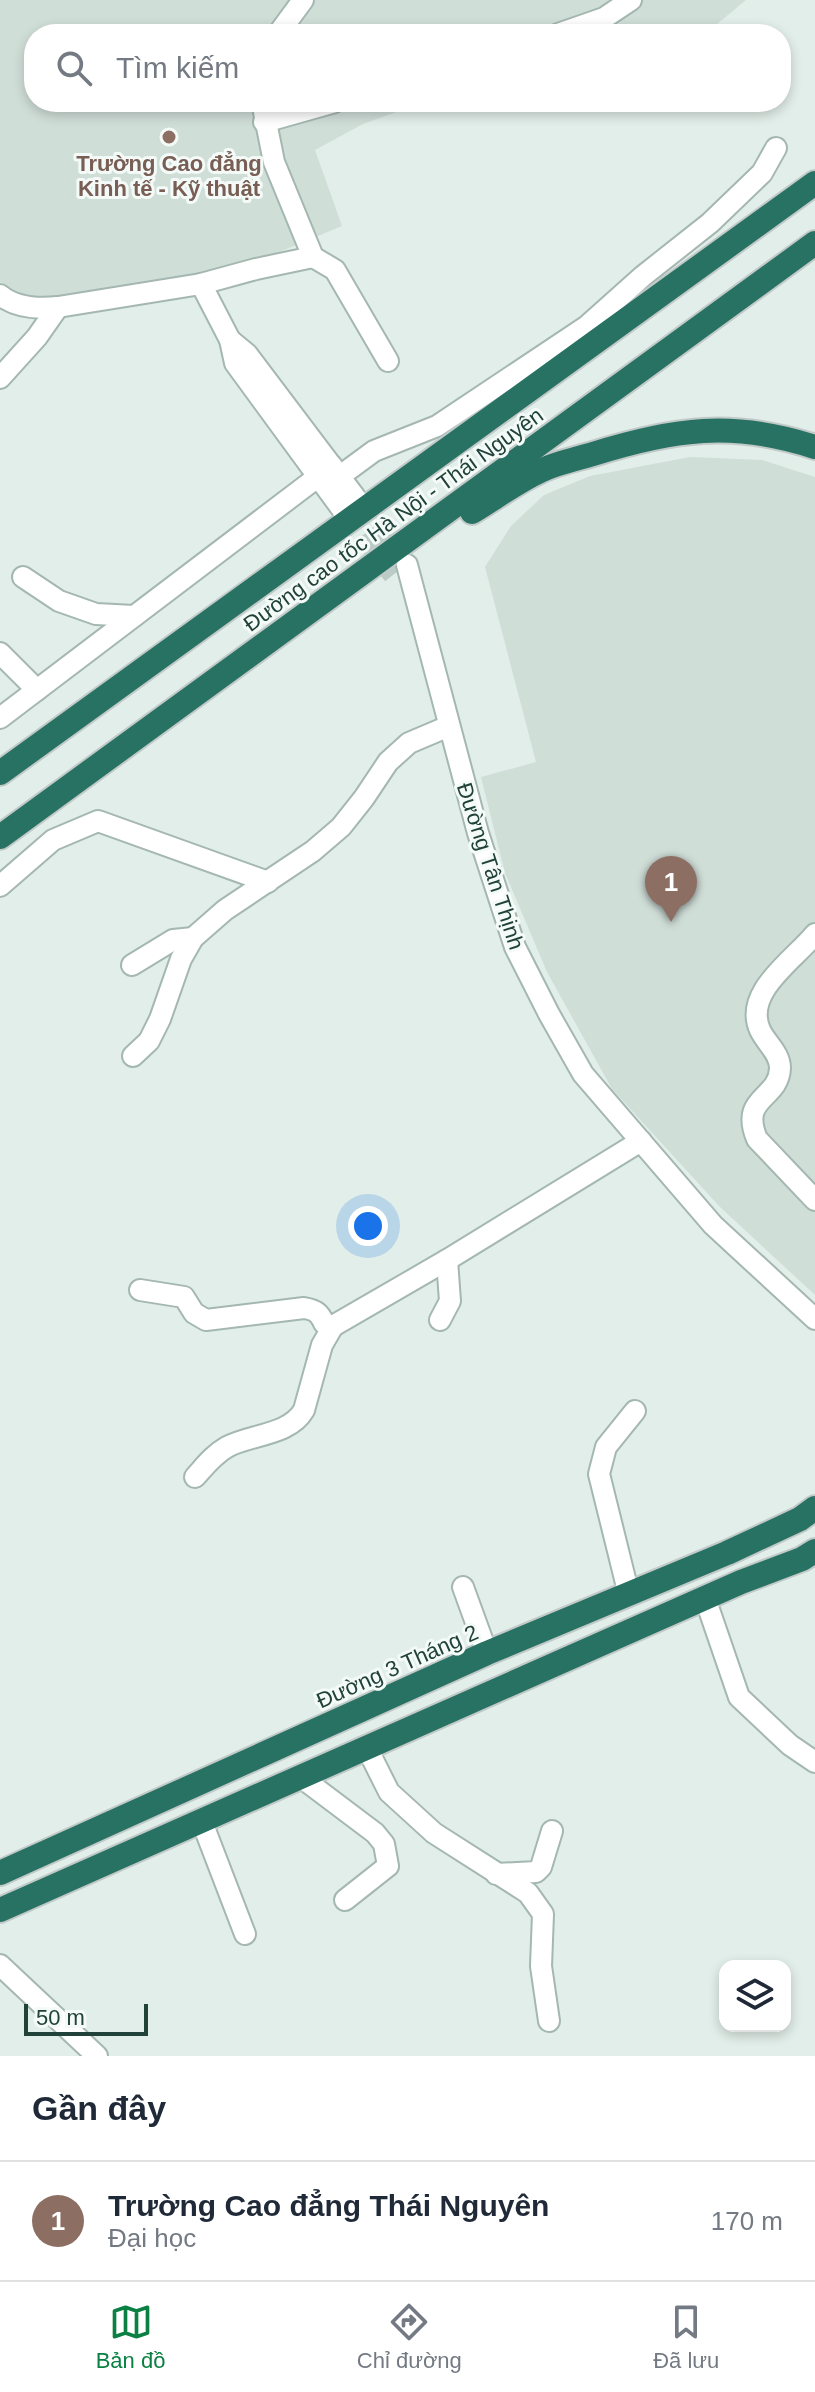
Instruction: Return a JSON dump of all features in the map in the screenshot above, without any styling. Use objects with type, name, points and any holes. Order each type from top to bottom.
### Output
[{"type":"highway","points":[[661,295],[815,167]]},
{"type":"highway","name":"Đường cao tốc Hà Nội - Thái Nguyên","points":[[0,773],[815,183]]},
{"type":"highway","name":"Đường cao tốc Hà Nội - Thái Nguyên","points":[[0,837],[815,243]]},
{"type":"highway","points":[[109,757],[296,640],[472,512],[541,470],[637,440],[679,431],[708,429],[773,436],[815,447]]},
{"type":"highway","name":"Đường 3 Tháng 2","points":[[0,1873],[487,1653],[727,1553],[800,1519],[815,1508]]},
{"type":"highway","points":[[0,1910],[815,1551]]},
{"type":"highway","points":[[727,1553],[741,1582]]},
{"type":"street","points":[[285,24],[303,0]]},
{"type":"street","points":[[587,24],[604,18],[631,0]]},
{"type":"street","points":[[263,112],[274,162],[313,257],[335,270],[388,361]]},
{"type":"street","points":[[0,718],[329,473],[437,426],[587,326],[710,223],[762,173],[776,148]]},
{"type":"street","points":[[0,295],[37,309],[58,307],[201,284],[313,257]]},
{"type":"street","points":[[201,284],[230,340],[235,363],[329,473],[351,506]]},
{"type":"street","points":[[0,378],[37,337],[58,307]]},
{"type":"street","name":"Đường Tân Thịnh","points":[[400,570],[415,597],[478,833],[515,947],[583,1074],[713,1225],[815,1319]]},
{"type":"street","points":[[23,577],[59,601],[96,614],[134,616]]},
{"type":"street","points":[[0,653],[37,690]]},
{"type":"street","points":[[133,1056],[149,1041],[155,1030],[181,959],[193,938],[225,910],[313,851],[341,827],[388,762],[409,743],[449,726]]},
{"type":"street","points":[[0,886],[53,840],[98,821],[268,882]]},
{"type":"street","points":[[815,934],[762,992],[756,1009],[760,1029],[775,1051],[780,1066],[777,1079],[752,1111],[752,1126],[757,1139],[815,1200]]},
{"type":"street","points":[[132,965],[173,940],[193,938]]},
{"type":"street","points":[[195,1477],[215,1455],[230,1445],[256,1438],[298,1419],[304,1410],[322,1345],[333,1326],[641,1141]]},
{"type":"street","points":[[440,1320],[450,1301],[447,1260]]},
{"type":"street","points":[[140,1290],[184,1297],[194,1313],[206,1320],[304,1308],[320,1314],[324,1323],[333,1326]]},
{"type":"street","points":[[629,1595],[599,1474],[606,1447],[635,1411]]},
{"type":"street","points":[[463,1587],[487,1653]]},
{"type":"street","points":[[705,1598],[739,1697],[790,1745],[815,1762]]},
{"type":"street","points":[[367,1748],[389,1792],[434,1833],[528,1893],[543,1914],[541,1966],[549,2021]]},
{"type":"street","points":[[302,1778],[375,1833],[384,1844],[388,1866],[345,1900]]},
{"type":"street","points":[[202,1822],[245,1934]]},
{"type":"street","points":[[496,1874],[536,1872],[541,1867],[552,1831]]},
{"type":"street","points":[[0,1965],[97,2056]]},
{"type":"shaded area","name":"Trường Cao đẳng Kinh tế - Kỹ thuật","points":[[0,0],[746,0],[717,24],[24,24],[24,112],[396,112],[363,124],[315,150],[342,226],[253,263],[206,276],[68,299],[26,296],[0,282]]},
{"type":"shaded area","points":[[690,457],[762,460],[815,477],[815,1295],[720,1207],[612,1089],[547,972],[505,873],[481,777],[536,762],[485,567],[511,526],[544,495],[590,476]]},
{"type":"tunnel","points":[[358,501],[404,562]]},
{"type":"tunnel","points":[[344,512],[393,575]]},
{"type":"place","name":"Trường Cao đẳng Kinh tế - Kỹ thuật","points":[[169,137]]},
{"type":"place","name":"Trường Cao đẳng Thái Nguyên","points":[[671,922]]}]
